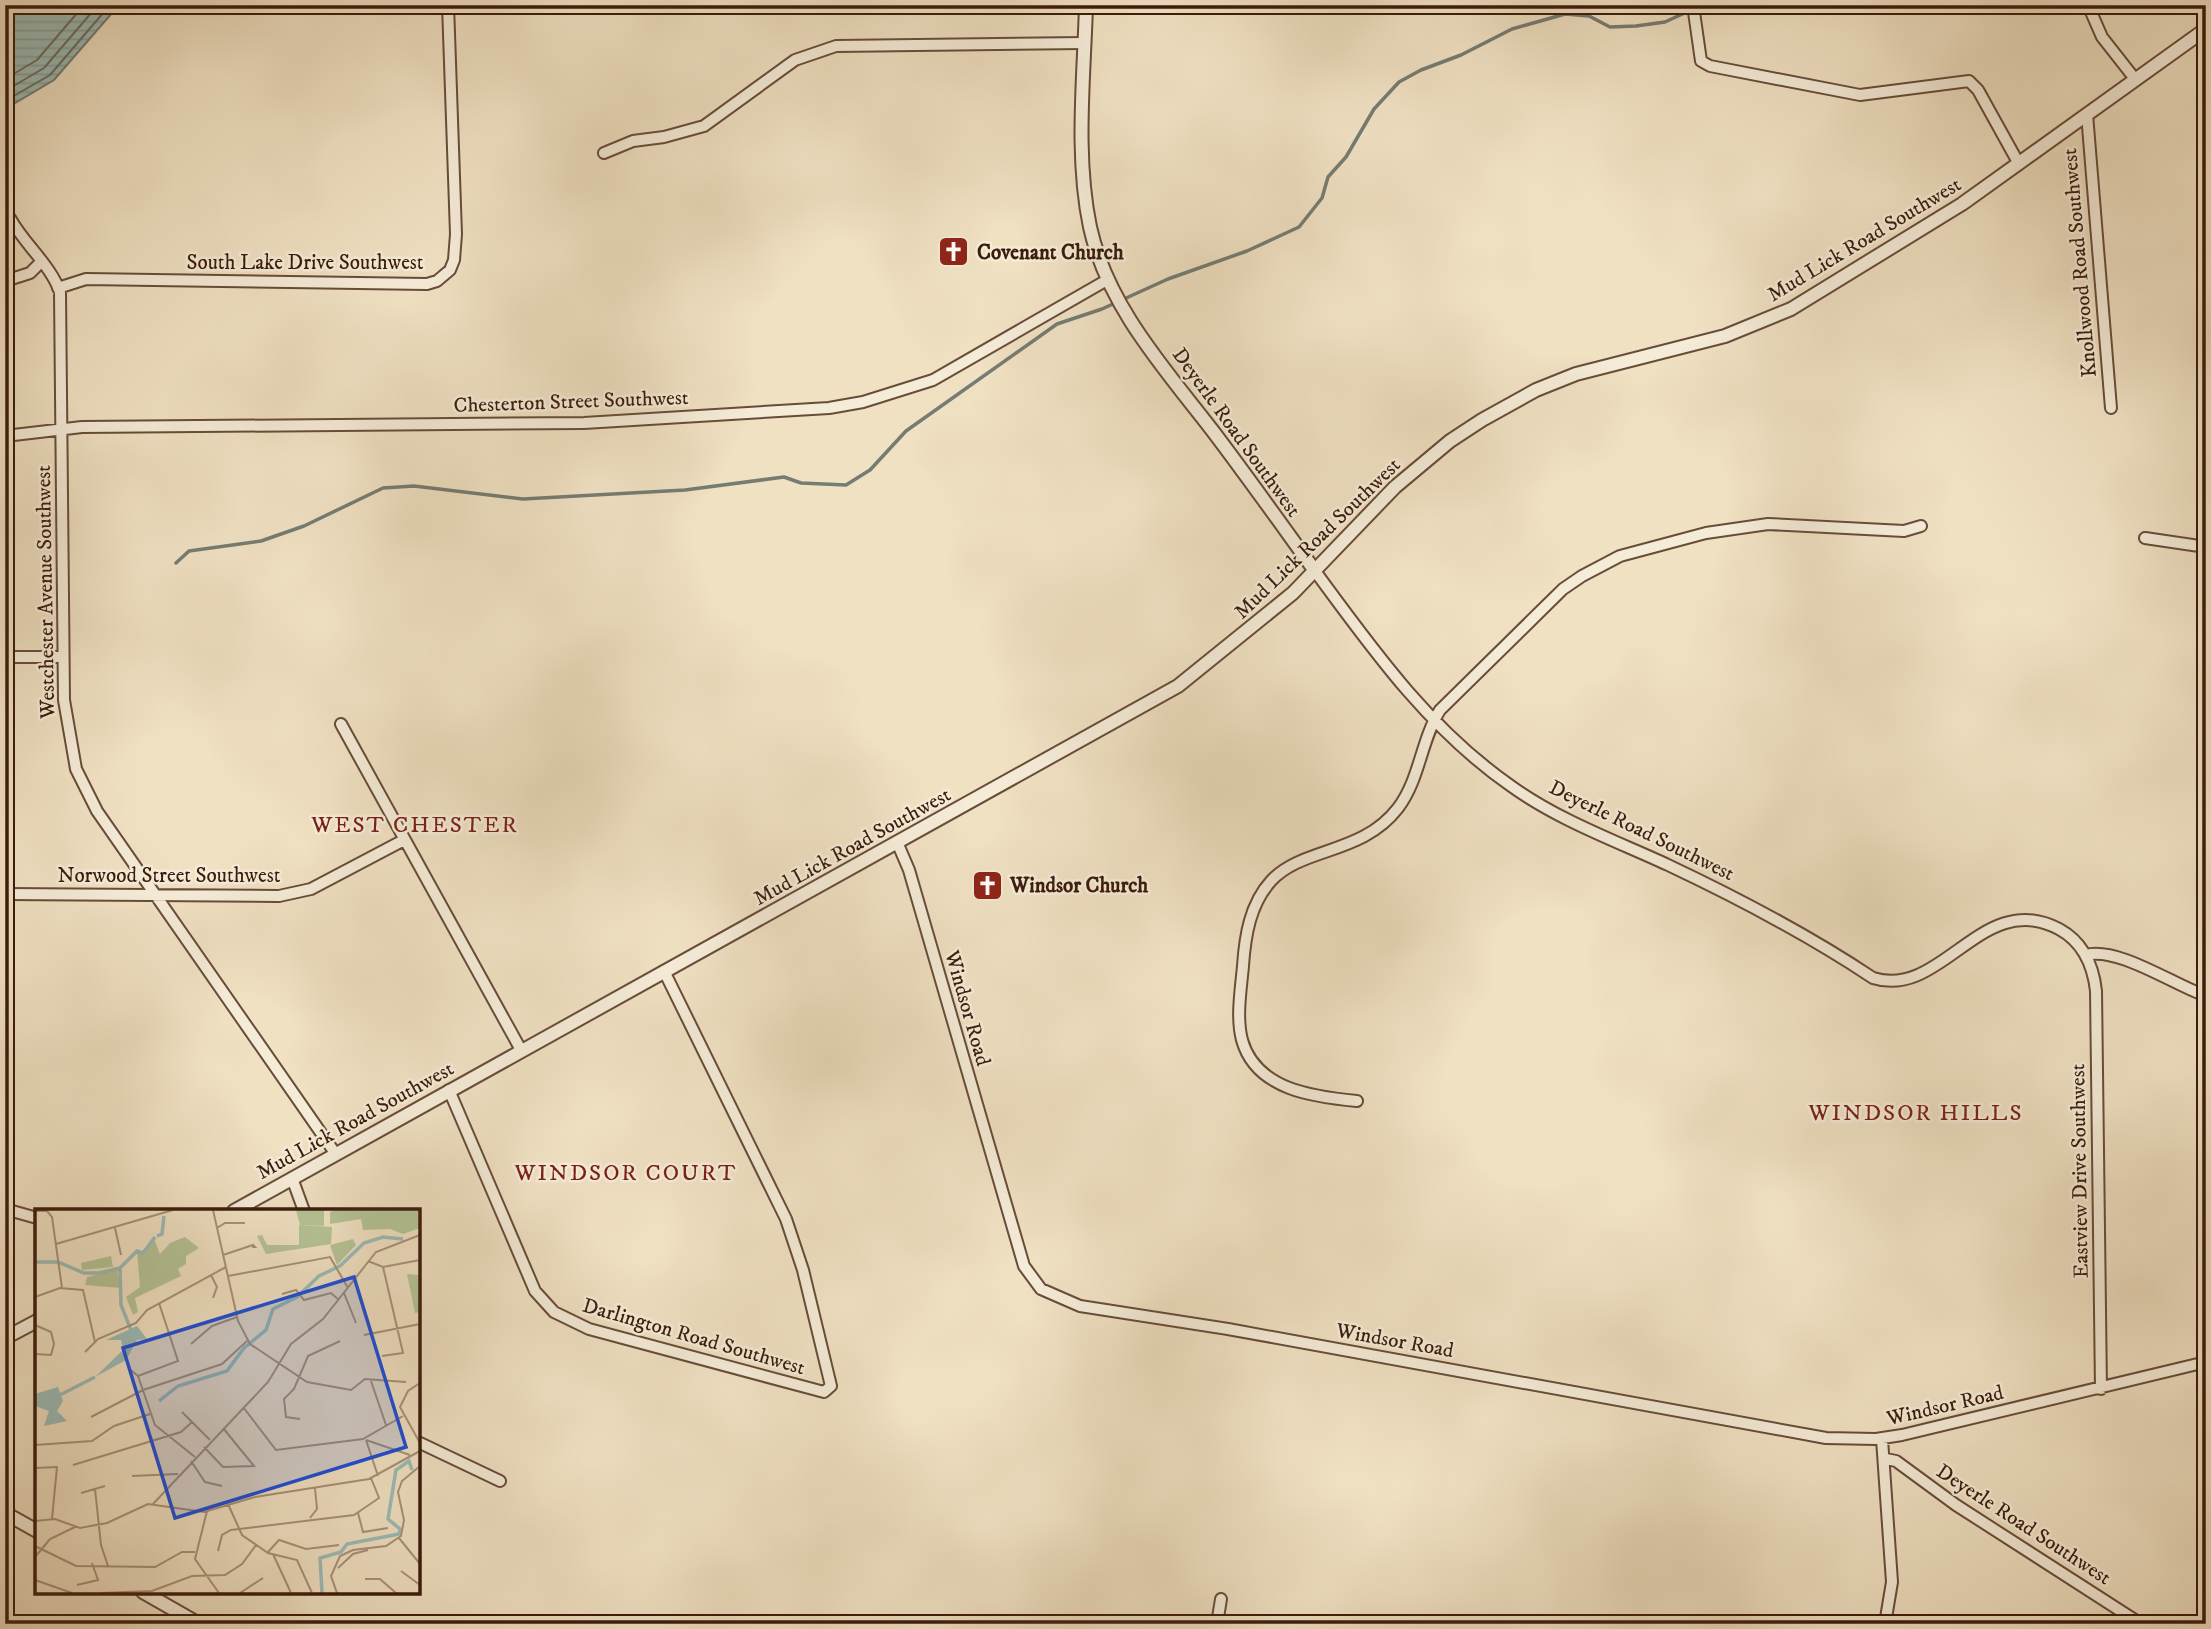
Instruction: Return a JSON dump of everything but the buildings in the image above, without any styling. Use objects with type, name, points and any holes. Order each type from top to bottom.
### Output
[{"type":"street","name":"South Lake Drive Southwest","points":[[58,288],[86,279],[426,284],[445,276],[454,260],[456,234],[449,5]]},
{"type":"street","name":"Deyerle Road Southwest","points":[[1086,5],[1084,184],[1090,228],[1107,280],[1142,337],[1369,645],[1433,721],[1488,769],[1550,810],[1789,924],[1873,978],[1884,981],[1904,980],[1980,934],[2010,921],[2035,920],[2063,932],[2086,955]]},
{"type":"street","points":[[2088,5],[2102,37],[2135,79]]},
{"type":"street","points":[[1694,11],[1701,61],[1710,66],[1860,95],[1969,81],[1979,90],[2019,164]]},
{"type":"street","name":"Mud Lick Road Southwest","points":[[238,1209],[1178,686],[1260,622],[1315,571],[1395,487],[1450,441],[1491,414],[1536,390],[1576,374],[1725,336],[1791,309],[1923,230],[2206,29]]},
{"type":"street","points":[[604,153],[633,141],[664,137],[704,126],[795,60],[836,46],[1085,43]]},
{"type":"street","name":"Knollwood Road Southwest","points":[[2087,114],[2111,408]]},
{"type":"street","points":[[10,218],[58,288]]},
{"type":"street","points":[[5,281],[30,273],[41,262]]},
{"type":"street","name":"Chesterton Street Southwest","points":[[5,436],[61,428],[583,422],[830,408],[863,402],[933,380],[1107,280]]},
{"type":"street","name":"Westchester Avenue Southwest","points":[[58,288],[65,713],[76,769],[97,811],[335,1153]]},
{"type":"street","points":[[1357,1101],[1328,1098],[1286,1087],[1254,1063],[1245,1050],[1240,1024],[1247,932],[1261,893],[1279,874],[1363,838],[1384,823],[1398,807],[1415,775],[1433,721],[1443,706],[1563,589],[1590,570],[1620,556],[1737,527],[1768,524],[1904,531],[1921,526]]},
{"type":"street","points":[[2145,538],[2206,547]]},
{"type":"street","points":[[5,657],[63,657]]},
{"type":"street","points":[[341,724],[521,1050]]},
{"type":"street","name":"Norwood Street Southwest","points":[[5,894],[297,894],[341,875],[404,840]]},
{"type":"street","name":"Windsor Road","points":[[897,842],[909,870],[1015,1242],[1031,1279],[1052,1296],[1080,1306],[1241,1332],[1826,1438],[1882,1439],[2206,1362]]},
{"type":"street","points":[[2086,955],[2104,952],[2113,955],[2206,996]]},
{"type":"street","name":"Eastview Drive Southwest","points":[[2086,955],[2096,991],[2101,1389]]},
{"type":"street","name":"Darlington Road Southwest","points":[[449,1090],[535,1291],[554,1312],[589,1329],[697,1360],[824,1392],[829,1390],[831,1386],[823,1348],[803,1270],[786,1219],[664,971]]},
{"type":"street","points":[[292,1178],[303,1209]]},
{"type":"street","points":[[5,1209],[35,1217]]},
{"type":"street","points":[[5,1338],[35,1322]]},
{"type":"street","points":[[1882,1439],[1886,1459],[1892,1582],[1885,1624]]},
{"type":"street","points":[[420,1443],[500,1481]]},
{"type":"street","name":"Deyerle Road Southwest","points":[[1886,1459],[1896,1461],[1956,1505],[2141,1624]]},
{"type":"street","points":[[5,1513],[35,1530]]},
{"type":"street","points":[[146,1594],[199,1624]]},
{"type":"street","points":[[1217,1624],[1221,1599]]},
{"type":"water","points":[[5,5],[119,5],[54,80],[5,109]]},
{"type":"waterway","points":[[176,563],[189,551],[261,541],[304,526],[383,488],[414,486],[523,499],[685,490],[784,477],[801,483],[846,485],[870,470],[906,431],[1057,324],[1102,309],[1168,279],[1247,251],[1299,227],[1322,198],[1328,177],[1346,157],[1374,109],[1399,82],[1512,29],[1565,14],[1589,16],[1610,27],[1636,26],[1665,22],[1702,5]]},
{"type":"place","name":"Covenant Church","points":[[954,252]]},
{"type":"place","name":"Windsor Church","points":[[987,885]]},
{"type":"district","name":"WEST CHESTER","points":[[415,824]]},
{"type":"district","name":"WINDSOR HILLS","points":[[1916,1112]]},
{"type":"district","name":"WINDSOR COURT","points":[[626,1172]]}]
